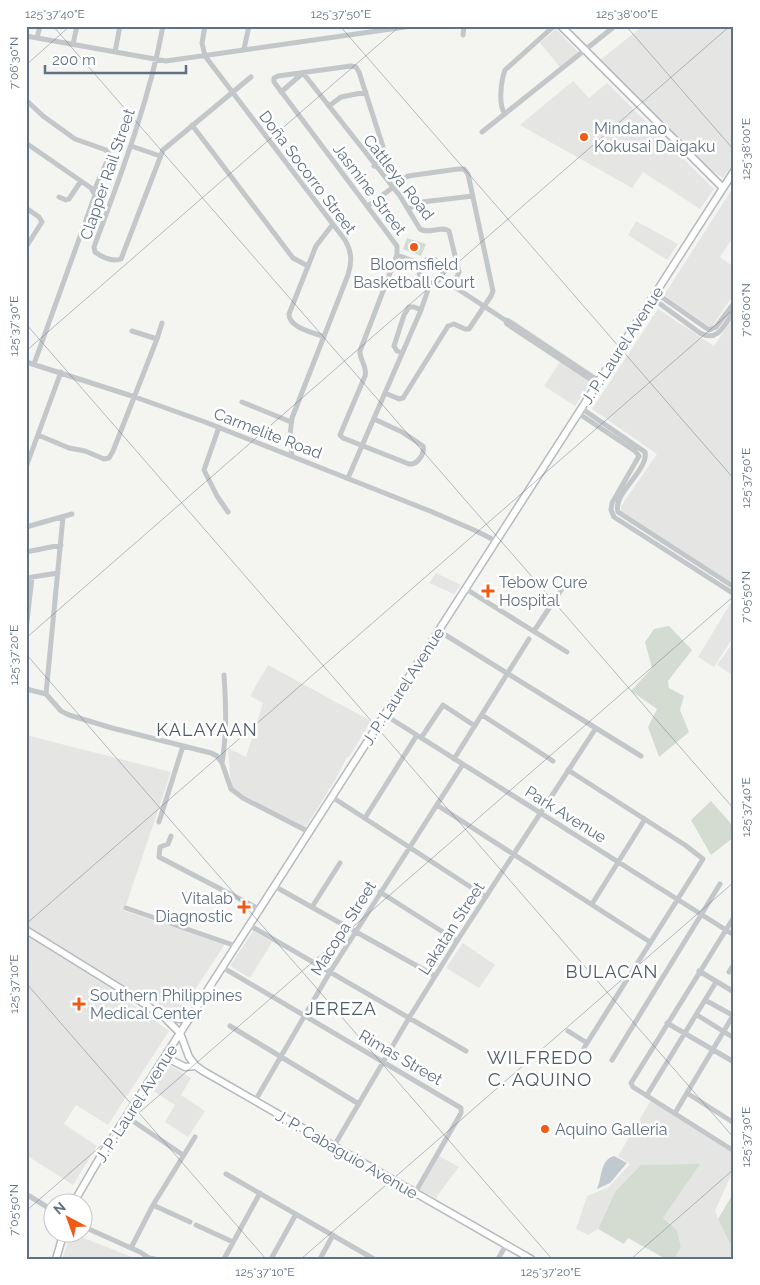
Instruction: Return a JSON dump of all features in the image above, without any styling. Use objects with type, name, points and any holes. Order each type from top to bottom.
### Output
[{"type":"main road","points":[[561,26],[723,188]]},
{"type":"main road","name":"J. P. Laurel Avenue","points":[[80,1192],[308,832],[734,171]]},
{"type":"main road","points":[[26,930],[160,1014],[180,1033],[188,1054],[196,1066],[184,1067],[165,1057]]},
{"type":"main road","points":[[160,1014],[179,1019],[190,1018]]},
{"type":"main road","name":"J. P. Cabaguio Avenue","points":[[196,1066],[531,1259]]},
{"type":"main road","points":[[56,1259],[61,1242]]},
{"type":"street","points":[[37,38],[40,26]]},
{"type":"street","points":[[73,44],[77,26]]},
{"type":"street","points":[[115,52],[120,26]]},
{"type":"street","name":"Clapper Rail Street","points":[[163,26],[157,60],[131,146],[94,247],[96,253],[119,261],[160,156],[166,147],[251,77]]},
{"type":"street","points":[[205,26],[202,43],[205,56]]},
{"type":"street","points":[[244,49],[249,26]]},
{"type":"street","points":[[26,36],[157,60],[178,60],[412,26]]},
{"type":"street","points":[[463,35],[464,26]]},
{"type":"street","points":[[505,114],[501,106],[503,76],[506,70],[554,26]]},
{"type":"street","points":[[482,132],[612,27]]},
{"type":"street","name":"Doña Socorro Street","points":[[205,56],[350,248],[352,258],[348,275],[291,422],[292,456]]},
{"type":"street","points":[[281,92],[303,73],[354,66],[359,72],[385,153],[384,158],[374,166]]},
{"type":"street","name":"Jasmine Street","points":[[303,73],[277,76],[273,80],[398,248],[359,354],[366,372],[341,432],[341,436],[362,446]]},
{"type":"street","name":"Cattleya Road","points":[[303,73],[392,187],[422,230],[444,228],[450,232],[459,272],[453,286]]},
{"type":"street","points":[[329,106],[341,97],[366,92]]},
{"type":"street","points":[[26,100],[39,113],[69,135],[106,150],[109,154],[34,364]]},
{"type":"street","points":[[192,125],[293,258],[308,266]]},
{"type":"street","points":[[26,143],[81,181],[94,193]]},
{"type":"street","points":[[131,146],[160,156]]},
{"type":"street","points":[[368,206],[411,175],[458,169],[466,170],[493,291],[469,328],[465,329],[454,324],[448,326],[403,398],[399,399],[385,393]]},
{"type":"street","points":[[59,196],[66,200],[69,199],[81,181]]},
{"type":"street","points":[[408,209],[422,202],[473,196]]},
{"type":"street","points":[[26,208],[42,222],[26,247]]},
{"type":"street","points":[[324,337],[297,326],[289,318],[291,308],[316,246],[332,224]]},
{"type":"street","points":[[397,255],[421,264],[429,260],[437,261],[442,269],[441,278],[430,284],[425,282],[420,278],[421,264]]},
{"type":"street","points":[[441,278],[509,321],[523,333],[598,382]]},
{"type":"street","points":[[348,478],[421,310],[430,284]]},
{"type":"street","points":[[654,296],[700,333],[711,334],[721,331],[734,311]]},
{"type":"street","points":[[711,334],[734,303]]},
{"type":"street","points":[[402,353],[394,346],[404,315],[409,307],[421,310]]},
{"type":"street","points":[[38,435],[69,448],[85,451],[107,459],[113,451],[135,397],[162,323]]},
{"type":"street","points":[[132,331],[157,339]]},
{"type":"street","name":"Carmelite Road","points":[[26,362],[61,372],[219,427],[464,525],[496,541]]},
{"type":"street","points":[[26,467],[61,372]]},
{"type":"street","points":[[242,402],[291,422]]},
{"type":"street","points":[[579,411],[643,450],[646,454],[618,503],[617,509],[620,515],[734,594]]},
{"type":"street","points":[[362,446],[414,465],[424,451],[423,446],[402,432],[374,420]]},
{"type":"street","points":[[219,427],[204,470],[217,496],[228,512]]},
{"type":"street","points":[[26,527],[72,514]]},
{"type":"street","points":[[46,694],[63,517]]},
{"type":"street","points":[[648,535],[734,587]]},
{"type":"street","points":[[26,552],[61,544]]},
{"type":"street","points":[[26,630],[29,578],[58,573]]},
{"type":"street","points":[[534,631],[567,581]]},
{"type":"street","points":[[466,589],[567,652]]},
{"type":"street","points":[[439,631],[640,756]]},
{"type":"street","points":[[454,759],[529,639]]},
{"type":"street","points":[[222,763],[226,718],[224,675]]},
{"type":"street","points":[[26,690],[46,694],[61,711],[69,715],[217,756],[222,763],[231,789],[243,798],[308,832]]},
{"type":"street","points":[[365,818],[419,737],[443,705],[475,726]]},
{"type":"street","name":"Park Avenue","points":[[385,715],[734,935]]},
{"type":"street","points":[[482,715],[553,761]]},
{"type":"street","name":"Lakatan Street","points":[[334,1146],[435,976],[596,728]]},
{"type":"street","points":[[159,822],[183,746]]},
{"type":"street","name":"Macopa Street","points":[[255,1101],[355,931],[463,764]]},
{"type":"street","points":[[568,770],[685,845],[702,859],[585,1046],[568,1031]]},
{"type":"street","points":[[332,797],[486,896]]},
{"type":"street","points":[[437,805],[650,942]]},
{"type":"street","points":[[592,904],[644,819]]},
{"type":"street","points":[[171,836],[168,844],[160,847],[159,857],[259,909]]},
{"type":"street","points":[[312,907],[340,863]]},
{"type":"street","points":[[612,1060],[720,884]]},
{"type":"street","points":[[274,886],[435,976]]},
{"type":"street","points":[[380,892],[457,941]]},
{"type":"street","points":[[126,908],[236,946]]},
{"type":"street","points":[[733,1149],[631,1085],[631,1081],[734,917]]},
{"type":"street","points":[[249,925],[466,1052]]},
{"type":"street","points":[[729,972],[734,964]]},
{"type":"street","name":"Rimas Street","points":[[222,967],[462,1109],[416,1193]]},
{"type":"street","points":[[699,971],[734,992]]},
{"type":"street","points":[[647,1095],[716,982]]},
{"type":"street","points":[[675,1113],[733,1015],[705,1000]]},
{"type":"street","points":[[697,1015],[734,1038]]},
{"type":"street","points":[[668,1023],[734,1062]]},
{"type":"street","points":[[230,1026],[359,1104]]},
{"type":"street","points":[[687,1093],[734,1123]]},
{"type":"street","points":[[127,1117],[184,1155]]},
{"type":"street","points":[[131,1248],[153,1205],[195,1137]]},
{"type":"street","points":[[226,1174],[333,1235],[364,1256],[374,1259]]},
{"type":"street","points":[[224,1259],[260,1193]]},
{"type":"street","points":[[26,1194],[42,1204]]},
{"type":"street","points":[[153,1205],[190,1222]]},
{"type":"street","points":[[272,1259],[296,1214]]},
{"type":"street","points":[[196,1225],[233,1242]]},
{"type":"street","points":[[92,1230],[140,1252],[146,1257],[154,1258]]},
{"type":"street","points":[[320,1259],[333,1235]]},
{"type":"street","points":[[498,1259],[506,1244]]},
{"type":"shaded area","points":[[643,26],[734,26],[734,162],[723,178],[703,165],[600,60]]},
{"type":"shaded area","points":[[556,29],[578,52],[560,67],[540,43]]},
{"type":"shaded area","name":"Mindanao Kokusai Daigaku","points":[[573,81],[589,98],[607,83],[714,189],[700,209],[643,172],[632,188],[520,125]]},
{"type":"shaded area","points":[[734,186],[734,236],[720,257],[734,267],[734,294],[711,328],[664,295]]},
{"type":"shaded area","points":[[636,221],[678,244],[667,260],[628,235]]},
{"type":"shaded area","name":"Bloomsfield Basketball Court","points":[[407,238],[426,244],[421,256],[403,249]]},
{"type":"shaded area","points":[[658,309],[714,346],[734,317],[734,585],[621,512],[621,506],[657,454],[592,409]]},
{"type":"shaded area","points":[[560,362],[591,382],[575,406],[544,386]]},
{"type":"shaded area","points":[[436,573],[461,585],[454,594],[429,583]]},
{"type":"shaded area","points":[[732,601],[734,602],[734,636],[714,667],[698,657]]},
{"type":"shaded area","points":[[669,626],[692,650],[668,681],[669,688],[684,696],[680,710],[689,732],[659,757],[648,727],[657,709],[631,691],[652,668],[645,642],[654,629]]},
{"type":"shaded area","points":[[734,641],[734,676],[717,665]]},
{"type":"shaded area","points":[[268,665],[371,721],[349,757],[347,757],[332,786],[305,829],[231,788],[228,748],[246,757],[263,703],[250,696]]},
{"type":"shaded area","points":[[26,735],[171,772],[124,911],[225,944],[179,1014],[135,991],[128,1001],[169,1031],[108,1125],[76,1105],[64,1124],[97,1146],[73,1185],[26,1155]]},
{"type":"shaded area","points":[[711,801],[734,827],[734,837],[711,855],[691,820]]},
{"type":"shaded area","points":[[253,931],[272,942],[250,978],[230,966]]},
{"type":"shaded area","points":[[463,943],[495,965],[479,988],[446,968]]},
{"type":"shaded area","points":[[168,1064],[191,1078],[181,1095],[205,1111],[188,1137],[165,1122],[175,1105],[152,1090]]},
{"type":"shaded area","points":[[651,1100],[734,1154],[734,1169],[715,1211],[734,1252],[734,1259],[674,1259],[681,1247],[677,1230],[663,1218],[699,1164],[615,1192],[598,1229],[588,1235],[576,1229],[587,1196],[609,1187],[630,1164],[618,1156]]},
{"type":"shaded area","points":[[439,1156],[459,1167],[437,1196],[437,1199],[420,1190]]},
{"type":"shaded area","points":[[614,1156],[627,1163],[610,1183],[597,1189],[606,1161]]},
{"type":"shaded area","points":[[700,1164],[663,1218],[677,1230],[681,1247],[674,1259],[666,1259],[628,1238],[624,1244],[598,1229],[615,1192],[641,1165]]},
{"type":"shaded area","points":[[731,1197],[734,1199],[734,1252],[718,1219]]},
{"type":"shaded area","points":[[92,1241],[137,1259],[62,1259],[68,1242]]},
{"type":"place","name":"Mindanao Kokusai Daigaku","points":[[584,137]]},
{"type":"place","name":"Bloomsfield Basketball Court","points":[[414,247]]},
{"type":"place","name":"Tebow Cure Hospital","points":[[488,591]]},
{"type":"place","name":"Vitalab Diagnostic","points":[[244,907]]},
{"type":"place","name":"Southern Philippines Medical Center","points":[[79,1004]]},
{"type":"place","name":"Aquino Galleria","points":[[545,1129]]},
{"type":"district","name":"KALAYAAN","points":[[207,730]]},
{"type":"district","name":"BULACAN","points":[[612,972]]},
{"type":"district","name":"JEREZA","points":[[341,1009]]},
{"type":"district","name":"WILFREDO C. AQUINO","points":[[540,1068]]}]
